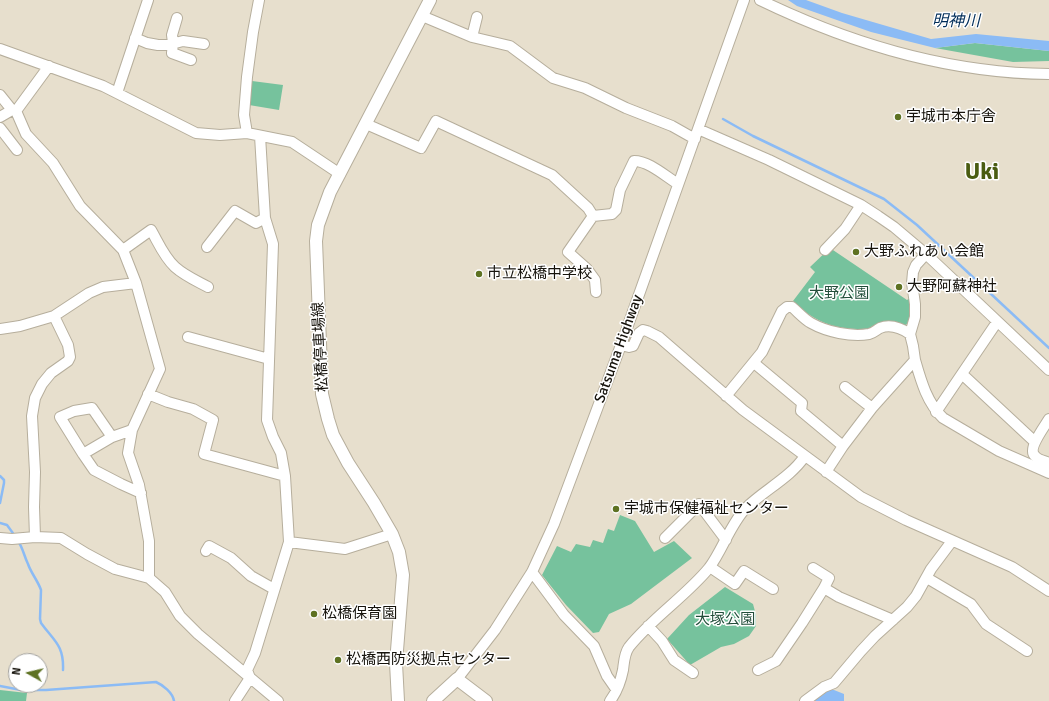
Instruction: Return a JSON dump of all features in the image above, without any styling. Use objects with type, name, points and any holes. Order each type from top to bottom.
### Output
[{"type":"main road","name":"松橋停車場線","points":[[398,701],[396,663],[403,575],[399,552],[392,534],[374,502],[348,463],[333,435],[328,419],[322,394],[316,241],[322,211],[330,192],[430,0]]},
{"type":"main road","points":[[433,701],[457,680],[486,701]]},
{"type":"street","points":[[117,93],[148,0]]},
{"type":"street","points":[[247,133],[244,115],[253,32],[259,0]]},
{"type":"street","name":"Satsuma Highway","points":[[457,680],[495,630],[532,572],[554,524],[621,345],[744,0]]},
{"type":"street","points":[[760,0],[811,24],[898,54],[927,61],[984,70],[1013,73],[1049,74]]},
{"type":"street","points":[[422,16],[472,36],[510,46],[553,78],[585,88],[626,108],[672,126],[769,160],[861,205],[894,227],[926,254],[1049,370]]},
{"type":"street","points":[[472,36],[477,17]]},
{"type":"street","points":[[177,18],[172,35],[172,53],[191,60]]},
{"type":"street","points":[[135,38],[147,43],[158,45],[168,45],[183,40],[204,44]]},
{"type":"street","points":[[0,49],[103,86],[196,133],[220,135],[247,133],[292,142],[340,174]]},
{"type":"street","points":[[0,117],[14,110],[49,66]]},
{"type":"street","points":[[0,95],[14,110],[26,134],[53,163],[80,206],[122,250],[136,283],[160,369],[132,430],[128,453],[141,493],[149,541],[149,578]]},
{"type":"street","points":[[366,124],[421,148],[436,121],[552,176],[588,208],[593,216]]},
{"type":"street","points":[[0,128],[17,150]]},
{"type":"street","points":[[250,678],[247,670],[255,653],[289,542],[285,476],[281,453],[267,420],[273,244],[265,218],[260,136]]},
{"type":"street","points":[[596,292],[595,280],[587,268],[568,252],[593,216],[612,214],[616,210],[620,190],[634,161],[640,161],[678,184]]},
{"type":"street","points":[[825,250],[845,229],[861,205]]},
{"type":"street","points":[[207,246],[235,211],[256,223],[265,218]]},
{"type":"street","points":[[122,250],[151,230],[166,258],[186,275],[208,287]]},
{"type":"street","points":[[926,254],[916,265],[913,272],[912,283],[916,304],[915,317],[910,334],[915,360],[925,390],[936,412],[950,423],[1000,451],[1049,473]]},
{"type":"street","points":[[0,329],[20,326],[54,316],[89,293],[103,287],[136,283]]},
{"type":"street","points":[[726,396],[762,352],[782,311],[787,307],[792,307],[811,323],[822,328],[840,332],[870,334],[880,328],[895,327],[903,329],[910,334]]},
{"type":"street","points":[[34,537],[35,472],[32,416],[35,398],[42,384],[51,374],[68,361],[70,357],[68,345],[54,316]]},
{"type":"street","points":[[936,412],[997,322]]},
{"type":"street","points":[[621,345],[629,347],[633,346],[639,333],[643,330],[659,337],[743,410],[861,497],[876,506],[1012,567],[1049,591]]},
{"type":"street","points":[[188,337],[269,359]]},
{"type":"street","points":[[826,472],[843,446],[872,408],[915,360]]},
{"type":"street","points":[[754,363],[802,403],[801,411],[843,446]]},
{"type":"street","points":[[962,374],[1035,442]]},
{"type":"street","points":[[845,387],[872,408]]},
{"type":"street","points":[[148,394],[168,402],[193,409],[213,420],[204,454],[285,476]]},
{"type":"street","points":[[112,437],[92,408],[74,411],[60,417],[82,454],[94,470],[141,493]]},
{"type":"street","points":[[1049,419],[1035,442],[1033,449],[1033,454],[1035,457],[1049,463]]},
{"type":"street","points":[[82,454],[112,437],[132,430]]},
{"type":"street","points":[[610,701],[616,688],[629,648],[648,626],[710,567],[747,508],[777,484],[802,461],[805,456]]},
{"type":"street","points":[[665,538],[699,504],[726,540]]},
{"type":"street","points":[[289,542],[345,549],[392,534]]},
{"type":"street","points":[[8,537],[61,538],[115,569],[149,578],[165,592],[180,616],[278,701]]},
{"type":"street","points":[[805,701],[824,687],[834,683],[874,636],[907,607],[941,555],[952,541]]},
{"type":"street","points":[[206,551],[209,546],[231,558],[251,576],[274,588]]},
{"type":"street","points":[[710,567],[735,584],[744,572],[773,589]]},
{"type":"street","points":[[758,670],[776,661],[824,588],[829,578],[813,568]]},
{"type":"street","points":[[532,572],[564,615],[594,646],[607,676],[616,688]]},
{"type":"street","points":[[927,578],[971,604],[986,624],[1027,651]]},
{"type":"street","points":[[824,588],[839,597],[893,620]]},
{"type":"street","points":[[648,626],[662,641],[674,660],[693,673]]},
{"type":"street","points":[[235,701],[250,678]]},
{"type":"green space","points":[[975,43],[1049,51],[1049,61],[1013,62],[935,48]]},
{"type":"green space","points":[[252,81],[283,85],[279,110],[249,105]]},
{"type":"green space","name":"大野公園","points":[[830,248],[907,300],[911,297],[912,318],[905,326],[873,329],[845,328],[819,320],[806,312],[793,301],[815,272],[810,267]]},
{"type":"green space","points":[[620,515],[635,521],[654,552],[674,541],[692,558],[631,604],[609,614],[599,632],[593,633],[566,605],[542,575],[557,546],[571,552],[576,544],[590,547],[593,540],[603,543],[608,529],[614,531]]},
{"type":"green space","name":"大塚公園","points":[[725,587],[753,604],[756,615],[756,626],[749,636],[734,644],[721,647],[690,665],[667,639],[689,615]]},
{"type":"green space","points":[[0,690],[8,691],[8,693],[27,693],[26,701],[0,701]]},
{"type":"water","points":[[788,0],[806,0],[842,13],[931,39],[976,34],[1049,41],[1049,51],[975,43],[935,48],[871,32],[797,6]]},
{"type":"water","points":[[827,689],[844,694],[844,701],[811,701]]},
{"type":"waterway","points":[[723,119],[753,136],[884,199],[917,225],[1049,348]]},
{"type":"waterway","points":[[0,476],[4,480],[0,503]]},
{"type":"waterway","points":[[0,523],[7,525],[15,536]]},
{"type":"waterway","points":[[18,541],[41,590],[41,623],[60,649],[63,670]]},
{"type":"waterway","points":[[0,686],[21,690],[46,690],[156,682],[162,685],[172,695],[174,701]]},
{"type":"place","name":"宇城市本庁舎","points":[[898,117]]},
{"type":"place","name":"大野ふれあい会館","points":[[856,252]]},
{"type":"place","name":"市立松橋中学校","points":[[479,274]]},
{"type":"place","name":"大野阿蘇神社","points":[[899,287]]},
{"type":"place","name":"宇城市保健福祉センター","points":[[616,509]]},
{"type":"place","name":"松橋保育園","points":[[314,614]]},
{"type":"place","name":"松橋西防災拠点センター","points":[[338,660]]},
{"type":"district","name":"Uki","points":[[982,173]]},
{"type":"water label","name":"明神川","points":[[956,22]]}]
